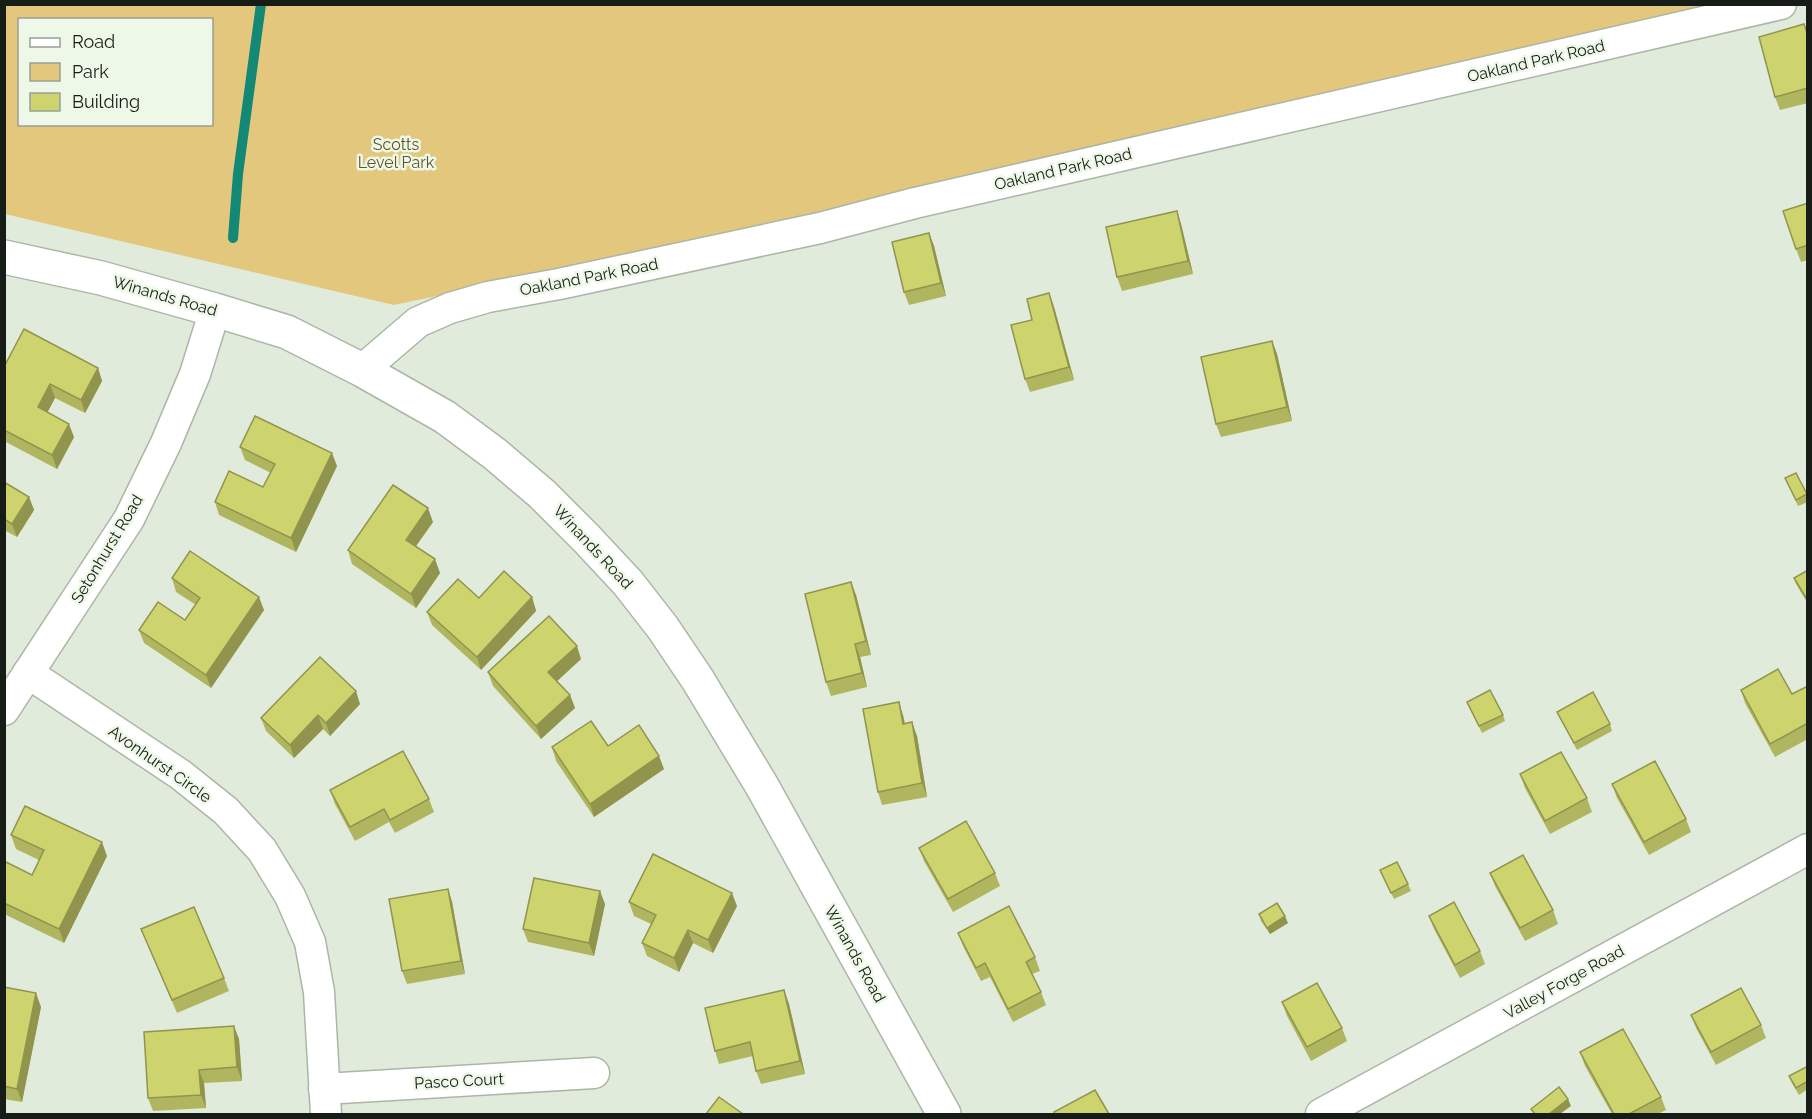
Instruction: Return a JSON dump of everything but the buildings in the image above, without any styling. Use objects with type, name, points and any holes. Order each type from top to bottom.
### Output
[{"type":"street","name":"Oakland Park Road","points":[[362,370],[418,322],[450,308],[488,297],[560,284],[820,228],[915,203],[1781,4]]},
{"type":"street","name":"Winands Road","points":[[4,257],[101,278],[287,332],[362,370],[445,417],[495,454],[542,494],[628,583],[663,628],[698,680],[762,786],[944,1114]]},
{"type":"street","name":"Setonhurst Road","points":[[4,710],[129,519],[166,443],[195,374],[215,310]]},
{"type":"street","name":"Avonhurst Circle","points":[[28,673],[181,775],[226,811],[262,850],[290,896],[310,942],[320,992],[325,1102]]},
{"type":"street","name":"Valley Forge Road","points":[[1321,1114],[1808,849]]},
{"type":"street","name":"Pasco Court","points":[[325,1102],[594,1073]]},
{"type":"green space","name":"Scotts Level Park","points":[[5,5],[1754,5],[1051,165],[394,305],[5,214]]},
{"type":"waterway","points":[[233,238],[238,174],[261,4]]}]
